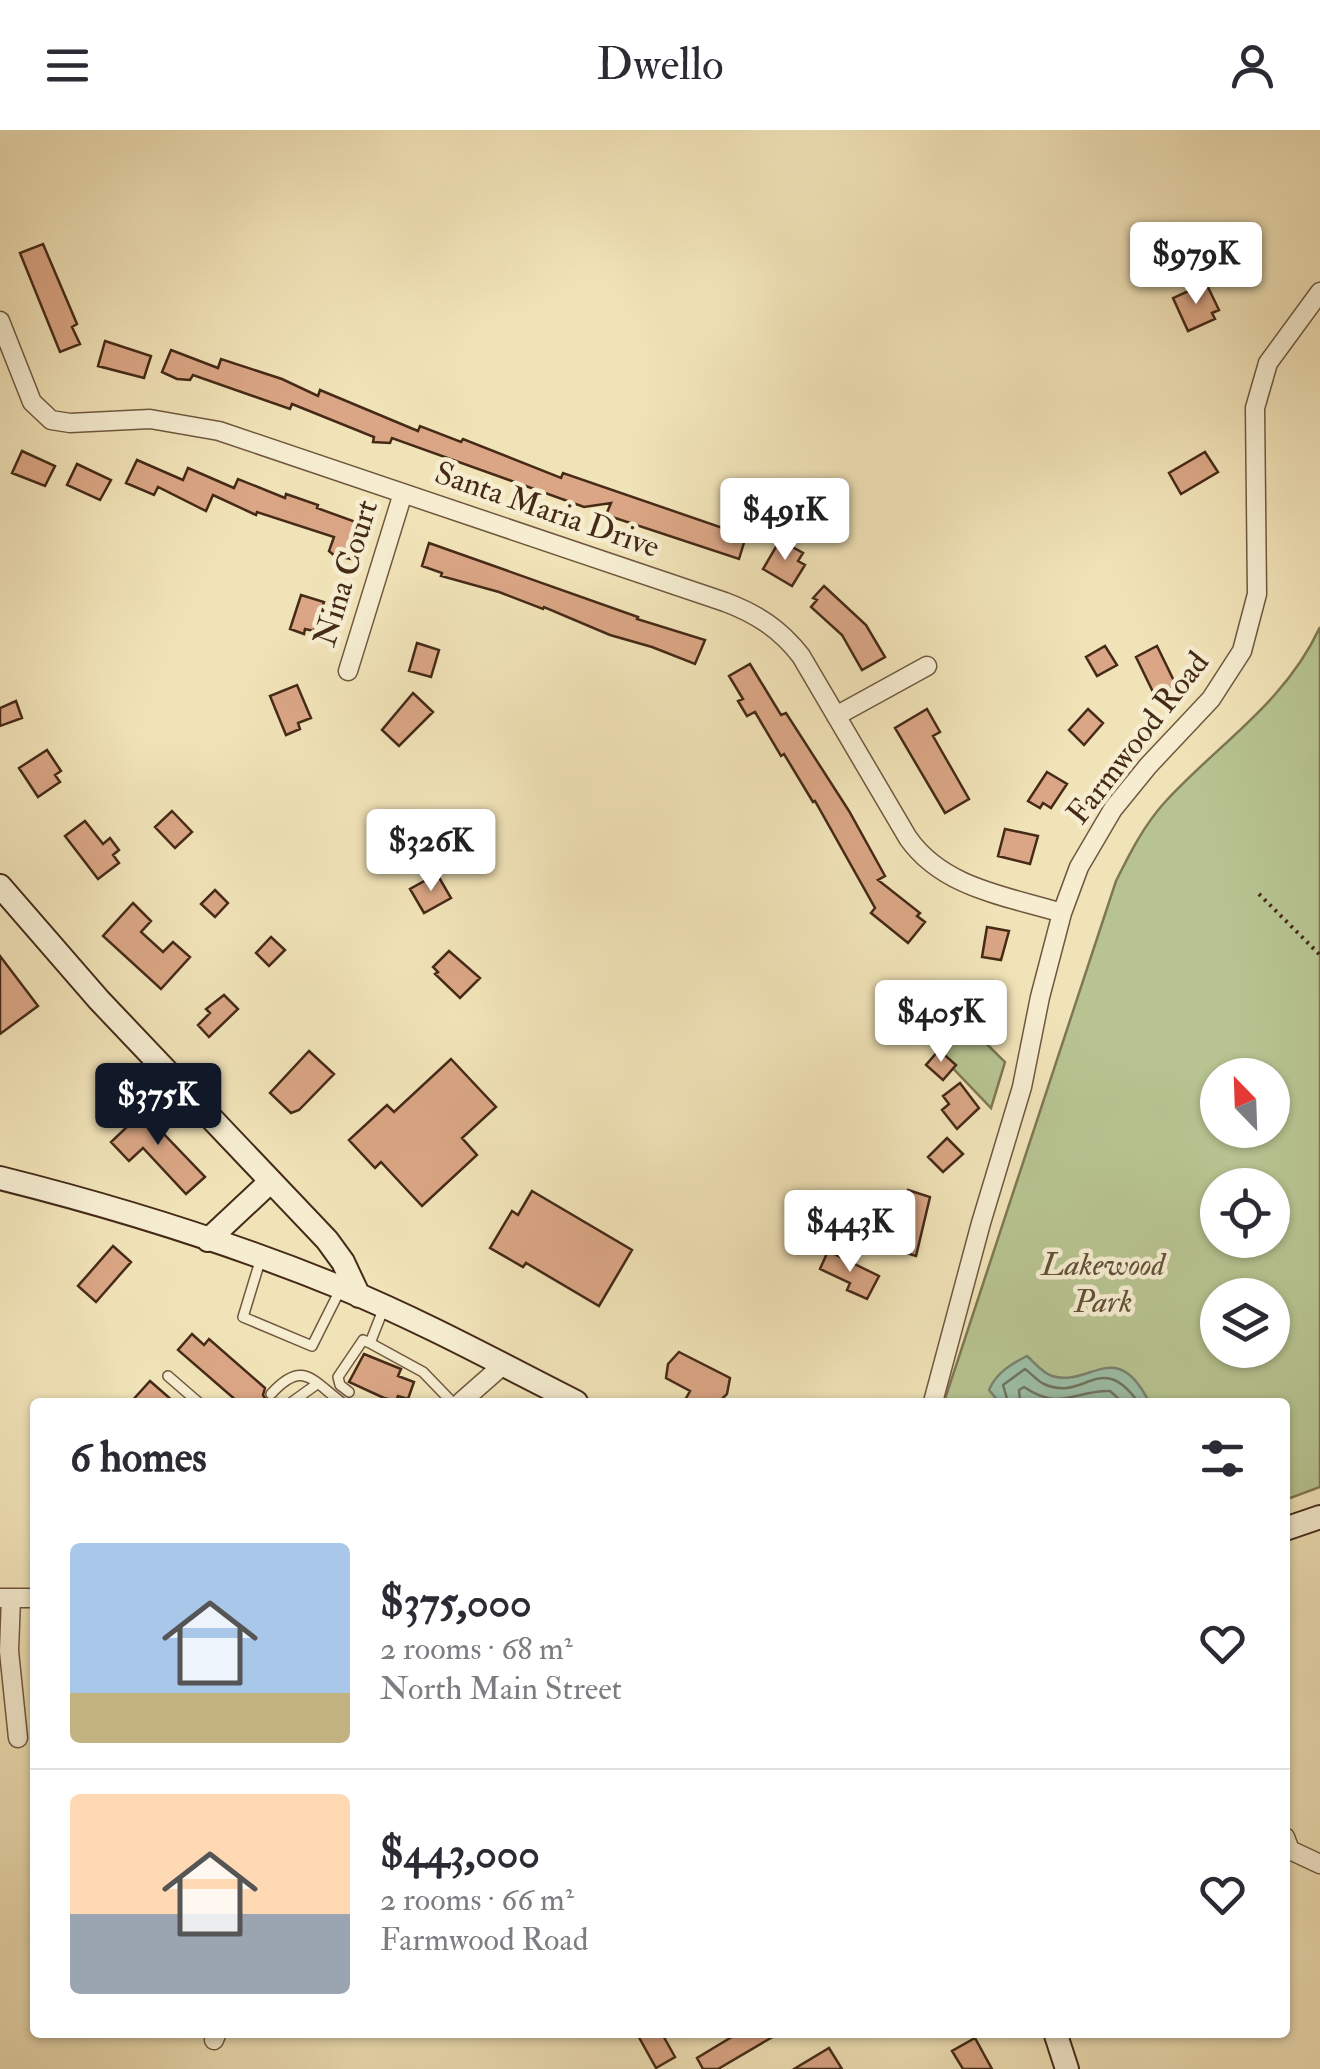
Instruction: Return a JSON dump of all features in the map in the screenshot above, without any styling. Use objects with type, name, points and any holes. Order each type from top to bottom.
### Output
[{"type":"main road","points":[[0,886],[67,965],[336,1251],[350,1292]]},
{"type":"main road","points":[[0,1178],[208,1240],[350,1292],[568,1398]]},
{"type":"main road","points":[[208,1240],[271,1180]]},
{"type":"main road","points":[[1290,1527],[1320,1517]]},
{"type":"main road","points":[[1057,2038],[1066,2069]]},
{"type":"street","name":"Farmwood Road","points":[[934,1398],[1022,1087],[1062,913],[1079,867],[1113,808],[1211,700],[1242,651],[1257,594],[1255,408],[1268,363],[1320,292]]},
{"type":"street","name":"Santa Maria Drive","points":[[0,322],[32,402],[51,420],[70,423],[150,419],[201,426],[757,616],[781,633],[801,656],[908,838],[928,863],[961,882],[1062,913]]},
{"type":"street","name":"Nina Court","points":[[348,670],[403,493]]},
{"type":"street","points":[[836,716],[927,666]]},
{"type":"street","points":[[466,1398],[503,1366]]},
{"type":"street","points":[[5,1598],[18,1738]]},
{"type":"street","points":[[1290,1850],[1320,1864]]},
{"type":"lane","points":[[260,1258],[242,1317],[312,1346],[350,1292]]},
{"type":"lane","points":[[370,1343],[384,1307]]},
{"type":"lane","points":[[349,1392],[340,1386],[338,1377],[364,1340],[423,1372],[448,1398]]},
{"type":"lane","points":[[272,1394],[294,1374],[318,1384],[335,1398]]},
{"type":"lane","points":[[168,1376],[193,1398]]},
{"type":"lane","points":[[298,1398],[318,1384]]},
{"type":"path","points":[[1259,894],[1320,955]]},
{"type":"green space","name":"Lakewood Park","points":[[1320,627],[1320,1487],[1290,1498],[1290,1398],[945,1398],[1116,881],[1157,811],[1270,700]]},
{"type":"green space","points":[[928,986],[1005,1062],[991,1108],[923,1037],[884,1023]]},
{"type":"water","points":[[1027,1356],[1052,1376],[1066,1378],[1114,1368],[1137,1382],[1147,1398],[996,1398],[989,1390],[1005,1370]]},
{"type":"building","points":[[43,244],[77,324],[72,327],[80,344],[60,352],[20,253]]},
{"type":"building","points":[[1206,283],[1219,310],[1212,313],[1215,319],[1188,331],[1173,298]]},
{"type":"building","points":[[105,341],[151,356],[144,378],[98,366]]},
{"type":"building","points":[[171,350],[218,368],[221,359],[282,379],[318,396],[320,390],[418,431],[420,426],[461,442],[463,439],[561,478],[563,473],[746,536],[739,559],[606,515],[611,503],[584,507],[392,438],[390,443],[373,442],[374,437],[292,404],[290,409],[193,375],[190,380],[177,379],[162,372]]},
{"type":"building","points":[[22,451],[55,466],[45,486],[12,473]]},
{"type":"building","points":[[1205,452],[1218,472],[1181,494],[1169,473]]},
{"type":"building","points":[[137,460],[183,480],[188,468],[234,488],[238,479],[285,498],[286,494],[318,505],[317,508],[364,525],[352,559],[329,551],[334,537],[257,512],[256,515],[213,495],[206,511],[158,487],[154,495],[126,483]]},
{"type":"building","points":[[77,464],[111,480],[100,500],[67,485]]},
{"type":"building","points":[[780,540],[803,553],[798,561],[805,565],[792,586],[763,569]]},
{"type":"building","points":[[429,543],[705,640],[695,664],[544,607],[441,576],[442,573],[422,566]]},
{"type":"building","points":[[824,586],[866,625],[885,657],[862,670],[842,635],[811,607],[817,600],[813,598]]},
{"type":"building","points":[[301,595],[324,602],[314,631],[305,629],[304,634],[290,629]]},
{"type":"building","points":[[417,643],[439,650],[431,677],[409,671]]},
{"type":"building","points":[[1105,646],[1117,665],[1097,676],[1086,657]]},
{"type":"building","points":[[1157,646],[1176,685],[1155,696],[1136,657]]},
{"type":"building","points":[[750,664],[849,811],[885,876],[878,880],[920,913],[917,916],[925,922],[908,943],[871,913],[875,908],[815,801],[784,754],[781,756],[755,712],[747,716],[738,701],[743,699],[729,676]]},
{"type":"building","points":[[297,685],[311,718],[298,723],[300,729],[286,735],[270,696]]},
{"type":"building","points":[[413,693],[433,712],[399,746],[382,730]]},
{"type":"building","points":[[16,701],[22,718],[0,726],[0,708]]},
{"type":"building","points":[[927,709],[940,732],[933,736],[969,799],[945,813],[895,728]]},
{"type":"building","points":[[1088,709],[1103,723],[1084,745],[1069,730]]},
{"type":"building","points":[[47,750],[61,771],[55,775],[60,782],[38,797],[19,768]]},
{"type":"building","points":[[1047,772],[1067,784],[1051,808],[1043,803],[1040,808],[1028,801]]},
{"type":"building","points":[[172,811],[192,832],[175,848],[155,827]]},
{"type":"building","points":[[85,821],[103,844],[110,838],[119,850],[113,855],[119,863],[98,879],[65,836]]},
{"type":"building","points":[[1005,829],[1038,836],[1030,864],[998,856]]},
{"type":"building","points":[[437,874],[451,898],[424,913],[410,889]]},
{"type":"building","points":[[215,890],[228,903],[215,917],[201,904]]},
{"type":"building","points":[[133,903],[151,921],[141,932],[163,952],[173,942],[190,957],[161,989],[103,936]]},
{"type":"building","points":[[987,927],[1009,931],[1001,960],[982,957]]},
{"type":"building","points":[[271,937],[285,950],[269,966],[256,953]]},
{"type":"building","points":[[449,951],[480,978],[460,998],[435,974],[438,972],[433,967]]},
{"type":"building","points":[[0,956],[38,1006],[0,1034]]},
{"type":"building","points":[[224,995],[238,1009],[209,1037],[198,1025],[210,1013],[206,1009]]},
{"type":"building","points":[[939,1050],[956,1065],[943,1080],[926,1065]]},
{"type":"building","points":[[309,1051],[334,1074],[299,1110],[291,1113],[270,1093]]},
{"type":"building","points":[[451,1059],[496,1107],[462,1138],[477,1155],[422,1206],[381,1162],[375,1168],[349,1140],[387,1105],[394,1112]]},
{"type":"building","points":[[960,1083],[979,1108],[957,1129],[942,1110],[949,1104],[943,1096]]},
{"type":"building","points":[[151,1104],[169,1123],[161,1131],[205,1177],[186,1194],[143,1148],[129,1161],[111,1142]]},
{"type":"building","points":[[947,1138],[963,1154],[943,1172],[928,1157]]},
{"type":"building","points":[[908,1190],[930,1197],[916,1256],[882,1246],[887,1223],[894,1225],[900,1217]]},
{"type":"building","points":[[532,1191],[632,1250],[599,1306],[526,1263],[523,1267],[490,1248],[512,1211],[518,1215]]},
{"type":"building","points":[[113,1246],[131,1262],[96,1302],[78,1286]]},
{"type":"building","points":[[828,1251],[879,1276],[867,1299],[847,1290],[850,1283],[820,1269]]},
{"type":"building","points":[[192,1334],[204,1345],[209,1339],[265,1388],[265,1398],[233,1398],[178,1350]]},
{"type":"building","points":[[679,1352],[730,1378],[727,1394],[723,1398],[686,1398],[690,1391],[666,1378],[668,1364]]},
{"type":"building","points":[[364,1354],[401,1369],[398,1376],[414,1382],[408,1398],[384,1398],[349,1382]]},
{"type":"building","points":[[150,1381],[169,1398],[135,1398]]},
{"type":"building","points":[[639,2038],[664,2038],[675,2057],[656,2068]]},
{"type":"building","points":[[730,2038],[771,2038],[718,2069],[703,2069],[697,2058]]},
{"type":"building","points":[[975,2038],[992,2069],[963,2069],[952,2051]]},
{"type":"building","points":[[829,2048],[842,2069],[794,2069]]}]
